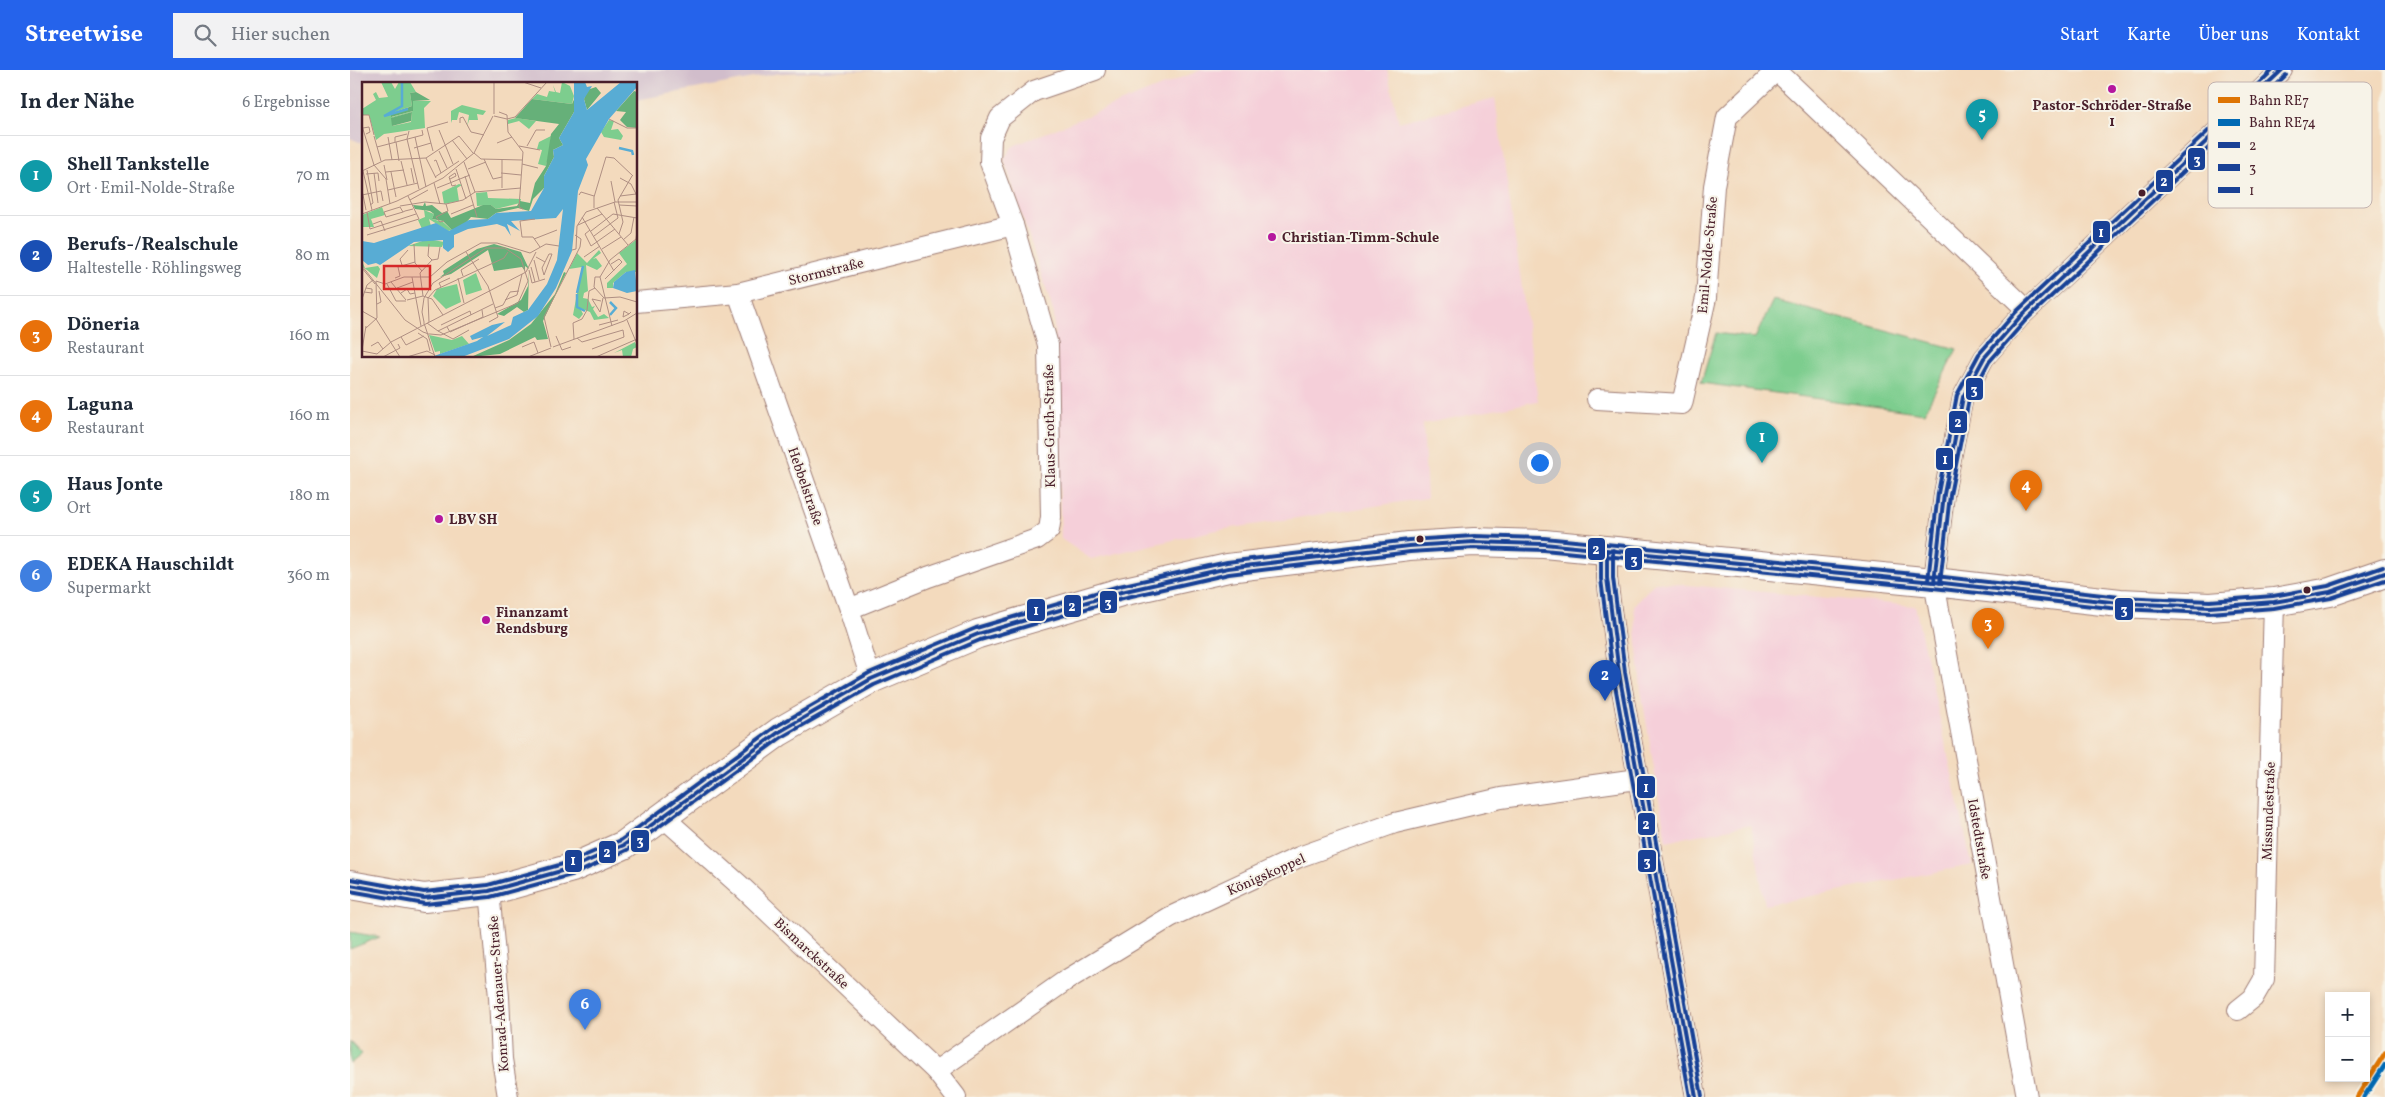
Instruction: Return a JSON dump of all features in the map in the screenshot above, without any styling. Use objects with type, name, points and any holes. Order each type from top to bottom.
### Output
[{"type":"main road","points":[[350,885],[418,898],[489,891],[572,868],[624,845],[779,732],[871,679],[978,634],[1121,592],[1228,568],[1351,552],[1474,542],[1544,544],[2120,602],[2210,607],[2274,602],[2330,592],[2384,577]]},
{"type":"street","name":"Klaus-Groth-Straße","points":[[849,609],[928,577],[1037,539],[1049,530],[1051,517],[1048,345],[1013,225],[990,162],[991,138],[1000,118],[1034,91],[1095,70]]},
{"type":"street","points":[[1776,70],[2028,310]]},
{"type":"street","name":"Emil-Nolde-Straße","points":[[1597,399],[1682,404],[1706,298],[1714,186],[1727,117],[1776,70]]},
{"type":"street","name":"Idstedtstraße","points":[[2269,82],[2282,70]]},
{"type":"street","name":"Idstedtstraße","points":[[2027,1097],[1934,582],[1944,494],[1963,397],[1984,358],[2028,310],[2208,140]]},
{"type":"street","name":"Stormstraße","points":[[638,302],[738,293],[1013,225]]},
{"type":"street","name":"Hebbelstraße","points":[[738,293],[849,609],[871,679]]},
{"type":"street","points":[[1607,550],[1607,578],[1612,628],[1637,779],[1696,1097]]},
{"type":"street","name":"Missundestraße","points":[[2238,1010],[2253,998],[2264,979],[2274,602]]},
{"type":"street","name":"Königskoppel","points":[[936,1072],[1065,981],[1170,917],[1299,857],[1396,823],[1501,798],[1637,779]]},
{"type":"street","name":"Bismarckstraße","points":[[662,816],[744,889],[936,1072],[956,1097]]},
{"type":"street","name":"Konrad-Adenauer-Straße","points":[[489,891],[499,997],[502,1059],[508,1097]]},
{"type":"shaded area","points":[[350,70],[883,70],[780,73],[638,100],[638,82],[362,82],[362,143],[350,138]]},
{"type":"shaded area","name":"Christian-Timm-Schule","points":[[1201,70],[1387,70],[1399,122],[1495,98],[1538,401],[1423,424],[1427,498],[1212,531],[1091,559],[1061,539],[1054,314],[1004,159],[1013,146]]},
{"type":"shaded area","points":[[1655,582],[1915,606],[1972,865],[1765,905],[1751,825],[1666,841],[1641,690],[1634,605]]},
{"type":"green space","points":[[1773,300],[1957,349],[1924,413],[1701,383],[1716,333],[1755,338]]},
{"type":"green space","points":[[350,932],[380,937],[350,949]]},
{"type":"green space","points":[[350,1041],[362,1054],[350,1064]]},
{"type":"rail line","name":"RE7","points":[[2357,1097],[2385,1053]]},
{"type":"rail line","name":"RE74","points":[[2364,1097],[2385,1065]]},
{"type":"transit line","name":"1","points":[[2260,82],[2273,70]]},
{"type":"transit line","name":"2","points":[[2269,82],[2282,70]]},
{"type":"transit line","name":"3","points":[[2279,82],[2286,75]]},
{"type":"transit line","name":"1","points":[[1928,581],[1938,493],[1957,395],[1979,354],[2016,312],[2208,131]]},
{"type":"transit line","name":"2","points":[[1934,582],[1944,494],[1963,397],[1984,358],[2020,317],[2208,140]]},
{"type":"transit line","name":"3","points":[[1940,583],[1950,495],[1969,399],[1989,362],[2025,321],[2208,149]]},
{"type":"transit line","name":"1","points":[[351,879],[424,892],[488,885],[570,862],[621,840],[775,727],[869,673],[976,628],[1119,586],[1227,562],[1409,540],[1474,536],[1544,538],[1935,576],[2120,597],[2210,601],[2273,596],[2328,586],[2383,567]]},
{"type":"transit line","name":"2","points":[[350,885],[424,898],[489,891],[572,868],[624,845],[779,732],[871,679],[978,634],[1121,592],[1228,568],[1409,546],[1474,542],[1544,544],[1934,582],[2120,603],[2210,607],[2274,602],[2330,592],[2385,573]]},
{"type":"transit line","name":"3","points":[[350,891],[425,904],[490,897],[575,874],[627,850],[782,737],[874,685],[980,640],[1123,598],[1229,574],[1410,552],[1474,548],[1544,550],[1933,588],[2119,609],[2210,613],[2274,608],[2331,598],[2385,580]]},
{"type":"transit line","name":"3","points":[[1601,550],[1601,579],[1613,674],[1690,1097]]},
{"type":"transit line","name":"2","points":[[1607,550],[1607,578],[1619,673],[1696,1097]]},
{"type":"transit line","name":"1","points":[[1613,550],[1613,578],[1625,672],[1702,1096]]},
{"type":"place","name":"Pastor-Schröder-Straße 1","points":[[2112,89]]},
{"type":"place","name":"Haus Jonte","points":[[1982,140]]},
{"type":"place","name":"Christian-Timm-Schule","points":[[1272,237]]},
{"type":"place","name":"Shell Tankstelle","points":[[1762,463]]},
{"type":"place","name":"Laguna","points":[[2026,511]]},
{"type":"place","name":"LBV SH","points":[[439,519]]},
{"type":"place","name":"Finanzamt Rendsburg","points":[[486,620]]},
{"type":"place","name":"Döneria","points":[[1988,649]]},
{"type":"place","name":"Berufs-/Realschule","points":[[1605,701]]},
{"type":"place","name":"EDEKA Hauschildt","points":[[585,1030]]}]
